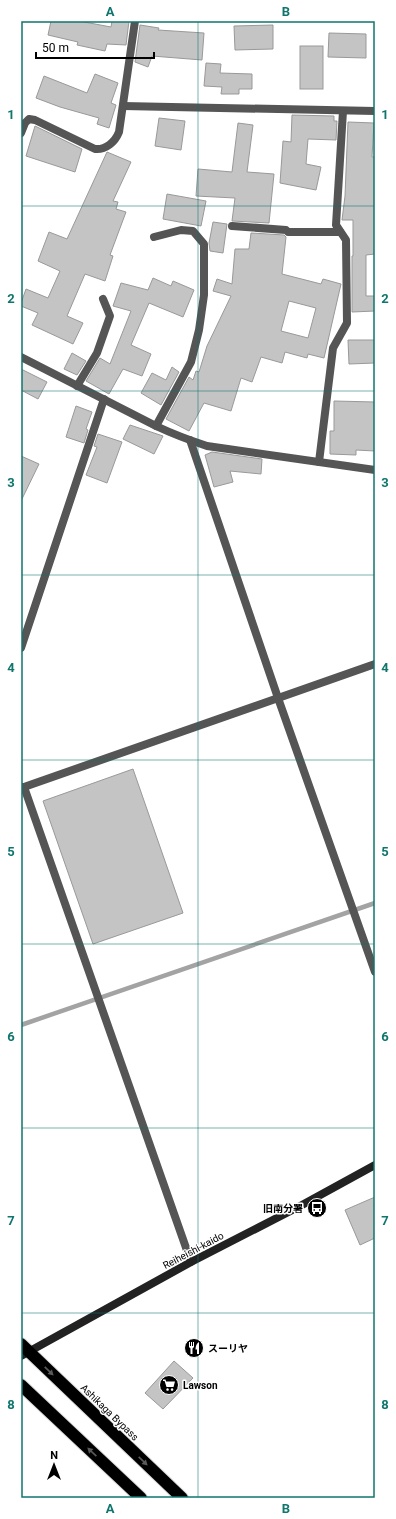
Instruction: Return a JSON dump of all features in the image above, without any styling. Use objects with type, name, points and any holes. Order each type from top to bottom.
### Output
[{"type":"highway","name":"Ashikaga Bypass","points":[[24,1350],[182,1498]]},
{"type":"highway","points":[[21,1385],[141,1498]]},
{"type":"main road","name":"Reiheishi-kaido","points":[[24,1350],[302,1205],[375,1165]]},
{"type":"street","points":[[21,132],[25,123],[29,119],[95,149],[106,148],[117,137],[119,132],[135,21]]},
{"type":"street","points":[[123,106],[375,111]]},
{"type":"street","points":[[319,462],[333,348],[347,323],[346,240],[336,225],[343,111]]},
{"type":"street","points":[[232,226],[286,230],[288,232],[340,232]]},
{"type":"street","points":[[154,237],[181,230],[193,231],[204,244],[204,295],[199,330],[191,362],[156,426]]},
{"type":"street","points":[[77,386],[97,353],[110,316],[103,299]]},
{"type":"street","points":[[21,357],[156,426],[177,436],[207,446],[375,470]]},
{"type":"street","points":[[21,648],[104,399]]},
{"type":"street","points":[[190,440],[278,698],[375,972]]},
{"type":"street","points":[[191,1262],[23,787],[375,664]]},
{"type":"building","points":[[51,21],[79,21],[111,27],[112,21],[129,21],[126,45],[107,44],[105,51],[77,45],[78,42],[48,35]]},
{"type":"building","points":[[140,25],[159,28],[158,30],[204,33],[202,60],[152,56],[148,67],[135,62]]},
{"type":"building","points":[[273,25],[273,49],[235,50],[234,26]]},
{"type":"building","points":[[329,33],[366,34],[366,58],[328,57]]},
{"type":"building","points":[[300,46],[323,46],[323,89],[300,89]]},
{"type":"building","points":[[206,63],[221,64],[220,73],[252,74],[252,89],[239,89],[239,94],[221,94],[222,87],[204,86]]},
{"type":"building","points":[[95,74],[118,83],[111,103],[116,105],[109,128],[97,124],[99,118],[60,107],[36,98],[44,76],[87,93]]},
{"type":"building","points":[[292,115],[334,116],[334,121],[337,121],[336,140],[308,139],[306,164],[321,167],[316,190],[280,183],[283,141],[291,142]]},
{"type":"building","points":[[159,118],[185,121],[181,150],[155,146]]},
{"type":"building","points":[[348,122],[374,123],[372,157],[375,157],[375,254],[366,255],[366,296],[375,296],[375,311],[352,312],[353,220],[342,220],[345,196]]},
{"type":"building","points":[[238,123],[253,125],[247,172],[274,174],[269,223],[232,221],[235,198],[196,196],[198,169],[232,172]]},
{"type":"building","points":[[35,126],[82,149],[75,172],[26,156]]},
{"type":"building","points":[[107,152],[131,162],[113,201],[118,202],[116,209],[126,212],[110,255],[113,256],[105,281],[85,274],[67,316],[83,323],[73,344],[32,325],[38,313],[21,306],[21,303],[26,289],[48,298],[60,271],[38,261],[49,232],[67,239]]},
{"type":"building","points":[[167,194],[206,201],[201,226],[163,219]]},
{"type":"building","points":[[213,222],[227,224],[223,253],[210,251],[209,243]]},
{"type":"building","points":[[251,233],[284,235],[286,237],[282,274],[321,284],[323,279],[341,284],[324,358],[308,354],[307,358],[285,352],[282,363],[261,357],[252,382],[241,378],[231,411],[204,403],[189,431],[166,419],[189,377],[193,380],[196,371],[199,372],[207,346],[231,296],[213,291],[217,279],[232,284],[235,249],[249,249]],"holes":[[[289,301],[316,308],[308,338],[281,331]]]},
{"type":"building","points":[[153,278],[171,286],[173,281],[194,290],[183,317],[149,303],[131,345],[151,354],[142,376],[123,369],[109,394],[86,381],[100,358],[110,364],[131,311],[113,306],[121,283],[148,290]]},
{"type":"building","points":[[348,340],[375,340],[375,363],[349,364]]},
{"type":"building","points":[[72,353],[86,361],[77,375],[64,369]]},
{"type":"building","points":[[172,367],[179,372],[161,405],[141,393],[152,373],[166,380]]},
{"type":"building","points":[[21,369],[47,382],[38,399],[21,390]]},
{"type":"building","points":[[334,401],[375,402],[375,451],[356,450],[356,455],[330,454],[330,431],[334,431]]},
{"type":"building","points":[[76,406],[92,412],[86,429],[88,430],[84,443],[66,437]]},
{"type":"building","points":[[130,425],[163,436],[154,454],[123,439]]},
{"type":"building","points":[[98,434],[122,442],[107,483],[86,475],[97,447],[94,446]]},
{"type":"building","points":[[212,452],[262,459],[261,474],[230,471],[233,482],[214,487],[205,455]]},
{"type":"building","points":[[21,456],[39,464],[21,501]]},
{"type":"building","points":[[133,769],[183,913],[93,944],[43,801]]},
{"type":"building","points":[[375,1197],[375,1238],[360,1245],[345,1210]]},
{"type":"building","name":"Lawson","points":[[174,1361],[193,1378],[163,1409],[145,1393]]},
{"type":"waterway","points":[[21,1025],[375,903]]},
{"type":"place","name":"旧南分署","points":[[317,1208]]},
{"type":"place","name":"スーリヤ","points":[[194,1348]]},
{"type":"place","name":"Lawson","points":[[169,1385]]}]
